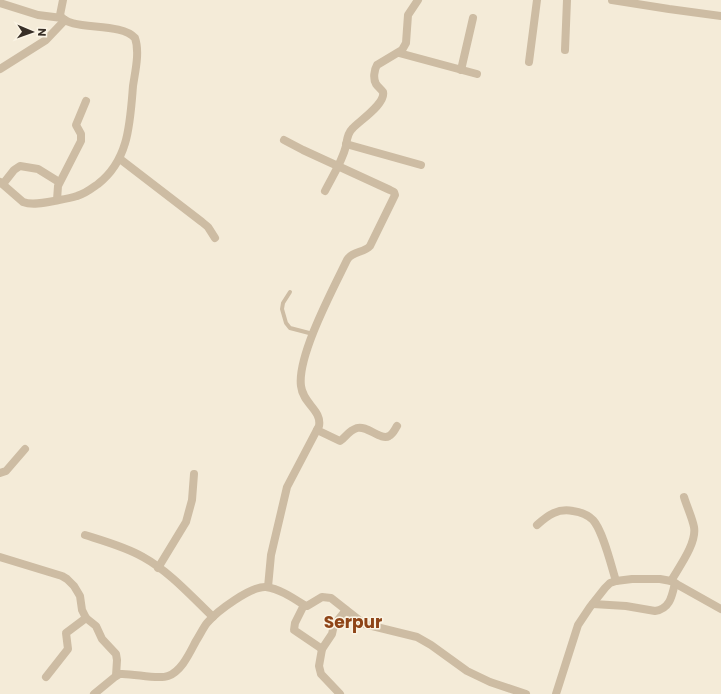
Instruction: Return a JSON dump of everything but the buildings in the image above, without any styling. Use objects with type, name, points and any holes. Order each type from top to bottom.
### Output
[{"type":"street","points":[[63,0],[60,15],[63,19]]},
{"type":"street","points":[[325,191],[338,165],[346,144],[347,135],[367,117],[382,98],[383,92],[376,85],[375,81],[375,68],[377,65],[399,53],[406,43],[408,15],[418,0]]},
{"type":"street","points":[[529,62],[537,0]]},
{"type":"street","points":[[565,50],[566,0]]},
{"type":"street","points":[[612,0],[721,16]]},
{"type":"street","points":[[0,1],[38,15],[63,19],[95,27],[121,30],[128,32],[135,38],[136,54],[131,107],[126,137],[120,159],[113,170],[103,180],[86,192],[77,196],[27,204],[22,202],[1,183],[20,166],[38,169],[59,182]]},
{"type":"street","points":[[461,70],[473,18]]},
{"type":"street","points":[[0,69],[46,40],[63,19]]},
{"type":"street","points":[[399,53],[477,74]]},
{"type":"street","points":[[57,200],[57,189],[59,182],[81,141],[81,134],[76,126],[86,101]]},
{"type":"street","points":[[268,587],[270,555],[287,487],[317,430],[320,420],[306,401],[300,386],[304,361],[313,334],[347,260],[352,254],[364,251],[370,246],[395,195],[392,191],[284,140]]},
{"type":"street","points":[[346,144],[421,165]]},
{"type":"street","points":[[120,159],[202,222],[208,227],[215,238]]},
{"type":"street","points":[[317,430],[340,442],[349,431],[358,427],[383,437],[387,437],[390,436],[397,426]]},
{"type":"street","points":[[0,473],[6,471],[25,449]]},
{"type":"street","points":[[158,568],[186,522],[192,500],[194,474]]},
{"type":"street","points":[[593,604],[626,606],[655,611],[667,606],[670,602],[673,582],[689,550],[694,535],[694,528],[684,497]]},
{"type":"street","points":[[537,525],[548,515],[562,510],[578,512],[592,519],[598,528],[616,581]]},
{"type":"street","points":[[85,535],[103,540],[141,556],[178,584],[213,617]]},
{"type":"street","points":[[0,557],[62,576],[74,586],[80,596],[82,610],[86,618],[96,626],[102,639],[116,654],[116,676]]},
{"type":"street","points":[[556,694],[578,625],[605,588],[616,581],[632,578],[660,579],[673,582],[721,609]]},
{"type":"street","points":[[94,694],[116,676],[125,674],[165,676],[174,673],[180,667],[207,623],[213,617],[223,608],[246,594],[256,589],[268,587],[279,590],[308,606],[322,597],[335,600],[364,624],[404,633],[424,641],[467,671],[490,682],[526,694]]},
{"type":"street","points":[[304,605],[295,623],[294,630],[322,649]]},
{"type":"street","points":[[340,694],[322,674],[319,669],[319,662],[322,649],[332,634],[334,625],[346,610]]},
{"type":"street","points":[[46,677],[68,649],[66,633],[86,618]]},
{"type":"lane","points":[[290,292],[283,304],[282,309],[286,323],[290,328],[313,334]]},
{"type":"district","name":"Serpur","points":[[353,622]]}]
